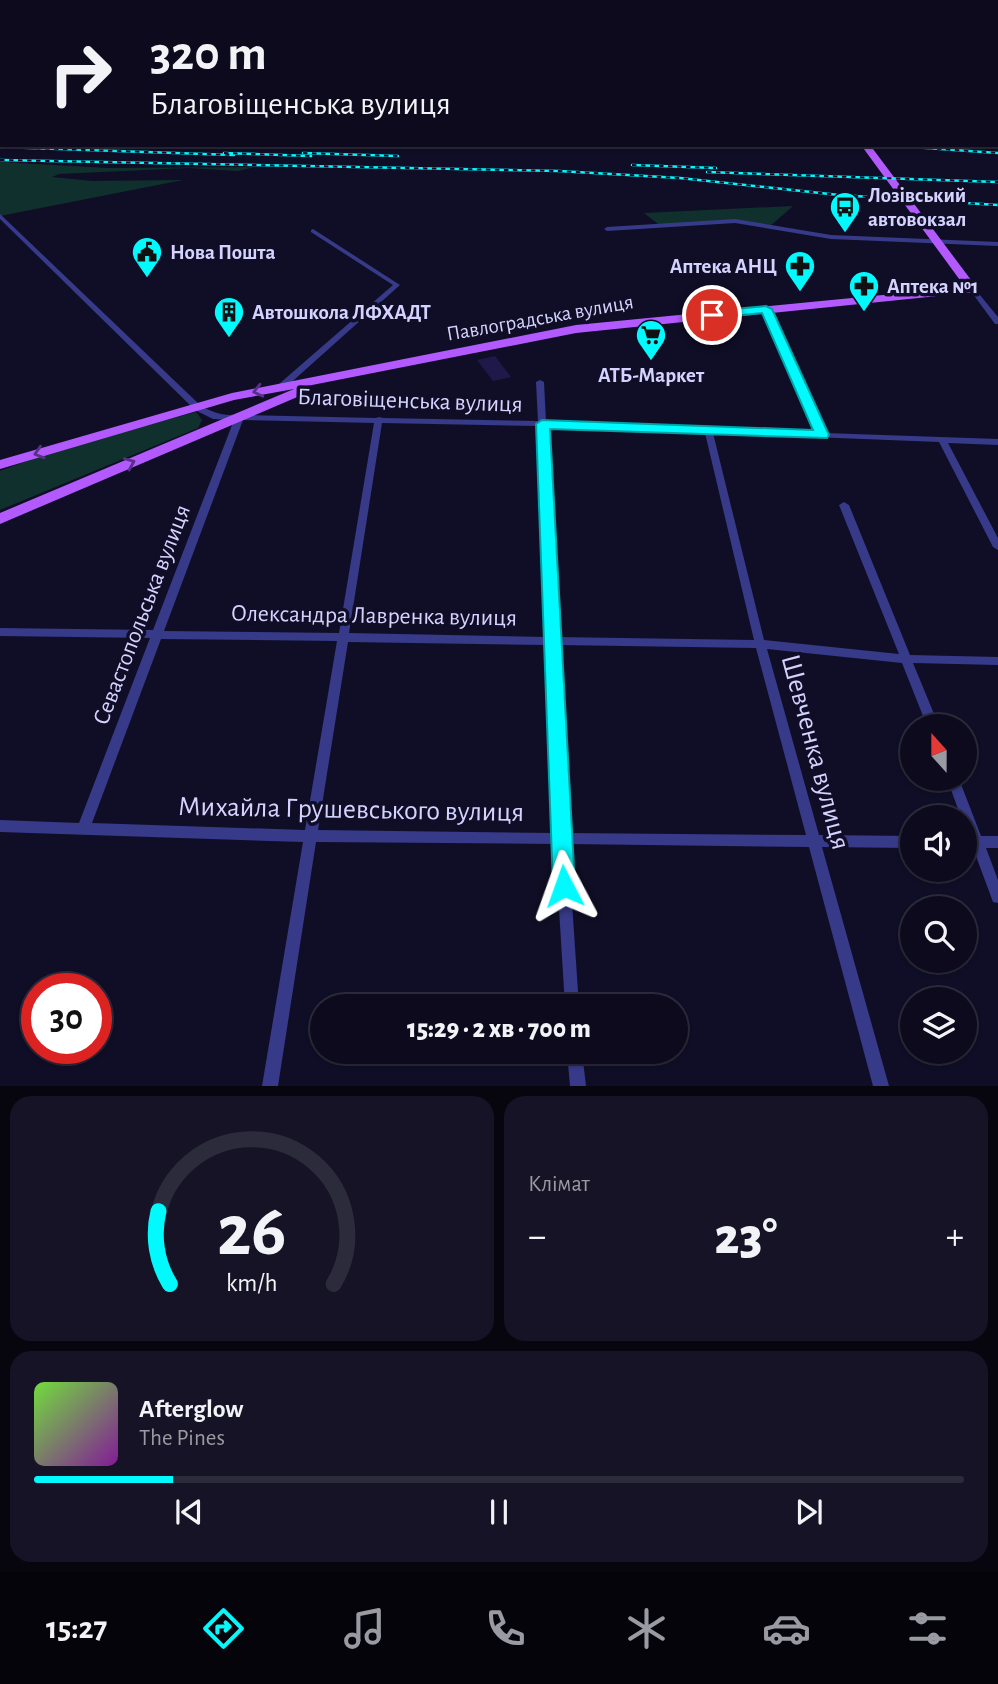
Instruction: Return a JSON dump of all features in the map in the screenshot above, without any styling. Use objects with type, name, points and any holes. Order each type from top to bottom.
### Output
[{"type":"main road","points":[[867,147],[973,290]]},
{"type":"main road","name":"Павлоградська вулиця","points":[[0,465],[282,386],[325,380],[576,329],[973,290]]},
{"type":"main road","name":"Павлоградська вулиця","points":[[0,519],[325,380]]},
{"type":"street","points":[[1,216],[198,408]]},
{"type":"street","points":[[607,229],[735,221],[831,237],[998,244]]},
{"type":"street","points":[[282,386],[397,285],[313,231]]},
{"type":"street","points":[[973,290],[998,322]]},
{"type":"street","points":[[766,309],[822,435]]},
{"type":"street","points":[[540,382],[561,837],[571,994]]},
{"type":"street","name":"Благовіщенська вулиця","points":[[198,408],[216,417],[542,424],[998,442]]},
{"type":"street","name":"Севастопольська вулиця","points":[[83,829],[240,416]]},
{"type":"street","points":[[270,1086],[379,419]]},
{"type":"street","name":"Шевченка вулиця","points":[[708,430],[760,644],[881,1086]]},
{"type":"street","points":[[942,440],[998,547]]},
{"type":"street","points":[[844,505],[928,714]]},
{"type":"street","name":"Олександра Лавренка вулиця","points":[[0,632],[760,644],[907,659],[998,661]]},
{"type":"street","name":"Михайла Грушевського вулиця","points":[[0,826],[309,836],[900,842]]},
{"type":"street","points":[[977,842],[998,842]]},
{"type":"street","points":[[977,854],[998,897]]},
{"type":"street","points":[[576,1064],[578,1086]]},
{"type":"green space","points":[[0,162],[108,168],[255,167],[238,171],[188,168],[59,174],[52,177],[92,181],[183,180],[0,216]]},
{"type":"green space","points":[[793,206],[769,227],[735,221],[662,227],[644,213]]},
{"type":"green space","points":[[196,412],[202,420],[198,428],[0,510],[0,471],[60,449]]},
{"type":"building","points":[[495,356],[511,377],[493,381],[477,360]]},
{"type":"railway","points":[[0,147],[234,155]]},
{"type":"railway","points":[[912,147],[998,153]]},
{"type":"railway","points":[[224,153],[311,156]]},
{"type":"railway","points":[[303,153],[398,156]]},
{"type":"railway","points":[[0,160],[559,171],[680,178],[839,195],[998,205]]},
{"type":"railway","points":[[632,165],[716,168]]},
{"type":"railway","points":[[707,172],[998,182]]},
{"type":"place","name":"Лозівський автовокзал","points":[[845,234]]},
{"type":"place","name":"Нова Пошта","points":[[147,279]]},
{"type":"place","name":"Аптека АНЦ","points":[[800,293]]},
{"type":"place","name":"Аптека №1","points":[[864,313]]},
{"type":"place","name":"Автошкола ЛФХАДТ","points":[[229,339]]},
{"type":"place","name":"АТБ-Маркет","points":[[651,362]]},
{"type":"route","points":[[564,886],[542,424],[822,435],[766,309],[712,315]]}]
